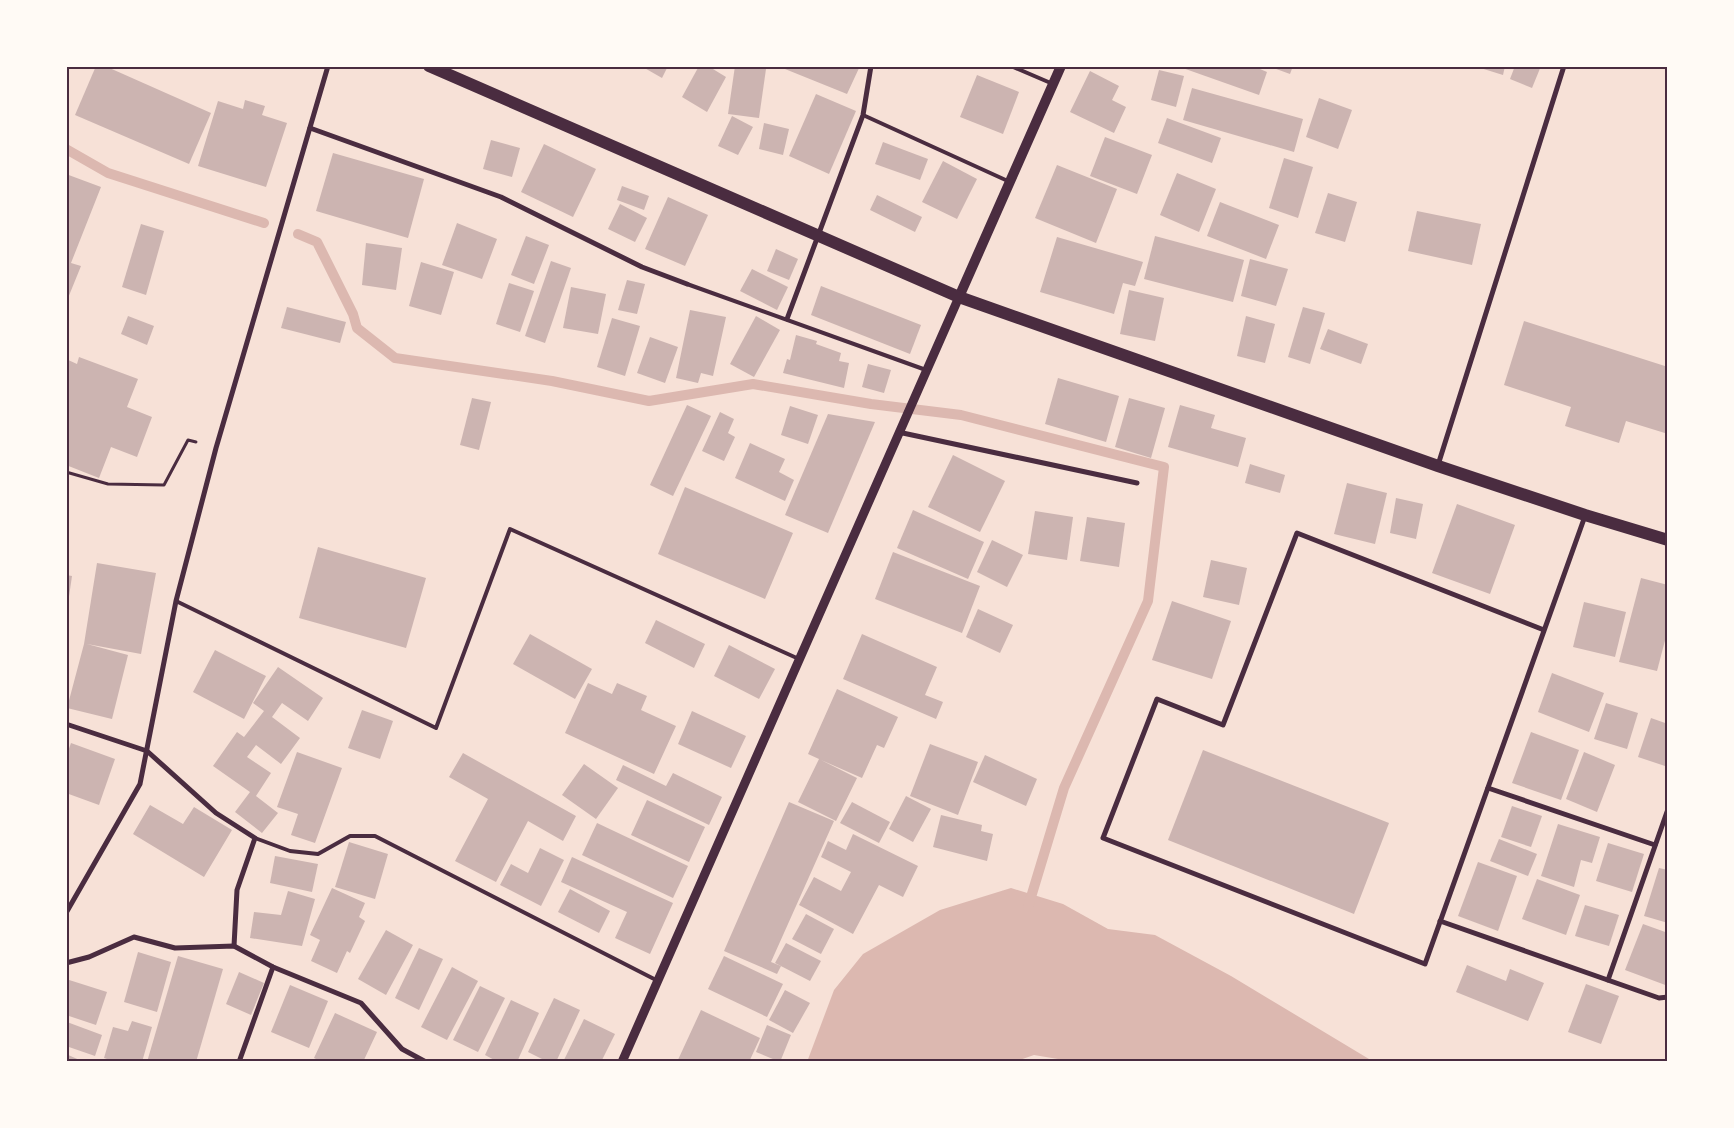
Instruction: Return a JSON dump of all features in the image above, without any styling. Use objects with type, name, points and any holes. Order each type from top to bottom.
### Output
[{"type":"main road","points":[[429,66],[959,297],[1438,466],[1585,515],[1668,540]]},
{"type":"main road","points":[[959,297],[1061,66]]},
{"type":"street","points":[[66,913],[140,784],[176,601],[216,448],[328,66]]},
{"type":"street","points":[[787,320],[862,115],[871,66]]},
{"type":"street","points":[[1438,466],[1564,66]]},
{"type":"street","points":[[310,128],[501,197],[642,267],[687,284]]},
{"type":"street","points":[[622,1062],[904,418],[959,297]]},
{"type":"street","points":[[898,432],[1137,483]]},
{"type":"street","points":[[1544,630],[1297,533],[1223,725],[1157,699],[1103,838],[1425,964],[1585,515]]},
{"type":"street","points":[[66,724],[147,751],[216,813],[255,838],[237,890],[234,946]]},
{"type":"street","points":[[1488,788],[1655,845]]},
{"type":"street","points":[[1608,980],[1668,809]]},
{"type":"street","points":[[1440,921],[1659,998],[1668,997]]},
{"type":"street","points":[[66,963],[89,957],[134,937],[176,948],[234,946],[273,967],[361,1003],[402,1049],[426,1062]]},
{"type":"street","points":[[239,1062],[273,967]]},
{"type":"lane","points":[[1011,66],[1053,84]]},
{"type":"lane","points":[[862,115],[1010,182]]},
{"type":"lane","points":[[687,284],[926,370]]},
{"type":"lane","points":[[176,601],[436,728],[510,529],[799,658]]},
{"type":"lane","points":[[255,838],[290,851],[318,854],[350,836],[376,836],[658,981]]},
{"type":"path","points":[[66,472],[108,484],[164,485],[188,440],[216,448]]},
{"type":"shaded area","points":[[1011,888],[1063,904],[1108,929],[1155,935],[1231,976],[1374,1062],[1076,1062],[1034,1055],[1014,1062],[807,1062],[834,990],[863,954],[940,910]]},
{"type":"building","points":[[96,66],[105,66],[211,113],[189,164],[75,115]]},
{"type":"building","points":[[641,66],[668,66],[662,78]]},
{"type":"building","points":[[699,66],[708,66],[726,77],[707,112],[682,97]]},
{"type":"building","points":[[735,66],[766,69],[759,118],[728,114]]},
{"type":"building","points":[[786,66],[833,68],[860,66],[847,94],[785,69]]},
{"type":"building","points":[[1177,66],[1253,66],[1267,72],[1259,95]]},
{"type":"building","points":[[1268,66],[1293,66],[1290,74]]},
{"type":"building","points":[[1474,66],[1505,66],[1503,75]]},
{"type":"building","points":[[1515,66],[1541,66],[1532,88],[1510,79]]},
{"type":"building","points":[[1159,70],[1184,76],[1176,107],[1151,100]]},
{"type":"building","points":[[1090,71],[1119,86],[1112,100],[1126,107],[1114,133],[1070,112]]},
{"type":"building","points":[[977,75],[1019,92],[1003,134],[960,117]]},
{"type":"building","points":[[1192,88],[1303,119],[1294,152],[1183,120]]},
{"type":"building","points":[[816,94],[856,111],[829,174],[789,156]]},
{"type":"building","points":[[1319,98],[1352,110],[1338,149],[1306,137]]},
{"type":"building","points":[[245,100],[265,106],[262,115],[287,123],[266,187],[198,166],[218,101],[243,109]]},
{"type":"building","points":[[732,116],[753,127],[738,155],[718,146]]},
{"type":"building","points":[[1167,118],[1221,138],[1212,163],[1158,143]]},
{"type":"building","points":[[764,123],[789,129],[783,155],[759,149]]},
{"type":"building","points":[[1105,137],[1152,155],[1137,194],[1090,176]]},
{"type":"building","points":[[491,140],[520,148],[512,177],[483,169]]},
{"type":"building","points":[[883,142],[928,159],[920,180],[875,164]]},
{"type":"building","points":[[544,144],[596,169],[573,217],[521,192]]},
{"type":"building","points":[[333,153],[424,179],[408,238],[316,211]]},
{"type":"building","points":[[1284,158],[1313,167],[1298,218],[1269,208]]},
{"type":"building","points":[[943,161],[977,179],[957,219],[922,202]]},
{"type":"building","points":[[1057,165],[1117,189],[1096,243],[1035,218]]},
{"type":"building","points":[[1177,173],[1216,189],[1199,232],[1160,215]]},
{"type":"building","points":[[66,174],[101,187],[71,263],[81,266],[66,303]]},
{"type":"building","points":[[622,186],[649,196],[644,210],[617,200]]},
{"type":"building","points":[[1328,193],[1357,202],[1345,242],[1315,233]]},
{"type":"building","points":[[877,195],[922,217],[915,232],[870,210]]},
{"type":"building","points":[[668,197],[708,215],[685,266],[645,249]]},
{"type":"building","points":[[1220,202],[1279,225],[1266,259],[1207,236]]},
{"type":"building","points":[[620,204],[647,218],[635,242],[608,229]]},
{"type":"building","points":[[1417,211],[1481,224],[1472,265],[1408,251]]},
{"type":"building","points":[[457,223],[497,239],[482,279],[442,265]]},
{"type":"building","points":[[141,224],[164,231],[146,295],[122,287]]},
{"type":"building","points":[[526,236],[549,245],[534,284],[511,275]]},
{"type":"building","points":[[1155,236],[1244,260],[1233,302],[1144,279]]},
{"type":"building","points":[[1057,237],[1143,262],[1135,286],[1123,283],[1114,314],[1040,292]]},
{"type":"building","points":[[366,243],[402,248],[396,290],[362,285]]},
{"type":"building","points":[[776,249],[798,259],[789,280],[767,271]]},
{"type":"building","points":[[1250,259],[1288,269],[1276,306],[1241,296]]},
{"type":"building","points":[[551,261],[571,268],[545,343],[525,336]]},
{"type":"building","points":[[421,262],[454,272],[441,315],[409,306]]},
{"type":"building","points":[[752,269],[788,287],[777,310],[740,291]]},
{"type":"building","points":[[627,280],[645,284],[637,314],[618,310]]},
{"type":"building","points":[[509,283],[534,291],[520,332],[496,324]]},
{"type":"building","points":[[821,286],[921,325],[910,354],[811,315]]},
{"type":"building","points":[[571,287],[606,294],[598,334],[563,328]]},
{"type":"building","points":[[1129,290],[1164,298],[1155,341],[1120,334]]},
{"type":"building","points":[[287,307],[346,322],[340,343],[281,328]]},
{"type":"building","points":[[1303,307],[1325,313],[1310,364],[1288,357]]},
{"type":"building","points":[[690,310],[726,317],[713,376],[701,373],[698,383],[676,378]]},
{"type":"building","points":[[128,316],[154,326],[147,345],[121,334]]},
{"type":"building","points":[[756,316],[780,330],[754,377],[730,364]]},
{"type":"building","points":[[1246,316],[1275,324],[1265,363],[1237,356]]},
{"type":"building","points":[[612,318],[640,326],[625,376],[597,367]]},
{"type":"building","points":[[1524,321],[1668,367],[1668,434],[1626,421],[1619,443],[1565,426],[1571,407],[1504,385]]},
{"type":"building","points":[[1328,329],[1368,344],[1361,364],[1320,349]]},
{"type":"building","points":[[796,335],[817,341],[816,344],[841,353],[839,361],[849,363],[844,388],[783,373],[787,359],[790,360]]},
{"type":"building","points":[[650,337],[678,347],[665,383],[637,373]]},
{"type":"building","points":[[79,357],[138,379],[127,407],[152,417],[137,457],[111,447],[99,478],[66,465],[66,359],[77,364]]},
{"type":"building","points":[[868,364],[891,370],[884,393],[862,387]]},
{"type":"building","points":[[1058,378],[1119,396],[1106,442],[1045,424]]},
{"type":"building","points":[[472,398],[491,402],[479,450],[460,445]]},
{"type":"building","points":[[1129,398],[1165,408],[1151,458],[1115,447]]},
{"type":"building","points":[[687,405],[711,416],[673,496],[650,485]]},
{"type":"building","points":[[1180,405],[1215,415],[1211,428],[1246,438],[1238,467],[1168,447]]},
{"type":"building","points":[[790,406],[818,415],[808,444],[781,435]]},
{"type":"building","points":[[720,412],[734,419],[728,433],[735,437],[724,461],[702,451]]},
{"type":"building","points":[[828,414],[875,422],[828,533],[785,515]]},
{"type":"building","points":[[750,443],[785,459],[779,472],[794,480],[785,501],[735,478]]},
{"type":"building","points":[[953,455],[1005,481],[980,532],[928,507]]},
{"type":"building","points":[[1250,464],[1285,475],[1280,493],[1245,483]]},
{"type":"building","points":[[1347,483],[1387,493],[1375,544],[1334,534]]},
{"type":"building","points":[[685,487],[793,533],[765,599],[658,554]]},
{"type":"building","points":[[1396,498],[1423,504],[1416,539],[1390,533]]},
{"type":"building","points":[[1457,504],[1515,525],[1490,594],[1432,573]]},
{"type":"building","points":[[913,510],[984,542],[968,579],[897,548]]},
{"type":"building","points":[[1035,511],[1073,517],[1067,560],[1028,554]]},
{"type":"building","points":[[1087,517],[1125,523],[1119,567],[1080,561]]},
{"type":"building","points":[[992,540],[1023,555],[1007,587],[977,572]]},
{"type":"building","points":[[318,547],[426,578],[406,648],[299,618]]},
{"type":"building","points":[[893,552],[980,586],[962,633],[875,599]]},
{"type":"building","points":[[1211,560],[1247,568],[1239,605],[1203,597]]},
{"type":"building","points":[[97,563],[156,573],[141,654],[87,644],[128,655],[112,719],[67,708],[84,644]]},
{"type":"building","points":[[66,575],[72,576],[67,610],[66,610]]},
{"type":"building","points":[[1641,578],[1668,585],[1668,629],[1657,671],[1619,662]]},
{"type":"building","points":[[1172,601],[1231,621],[1212,679],[1152,660]]},
{"type":"building","points":[[1584,602],[1626,612],[1615,657],[1573,647]]},
{"type":"building","points":[[978,609],[1013,625],[1000,653],[966,637]]},
{"type":"building","points":[[656,620],[705,644],[694,668],[645,643]]},
{"type":"building","points":[[530,634],[592,669],[575,699],[513,664]]},
{"type":"building","points":[[862,634],[937,667],[925,695],[943,702],[936,719],[843,679]]},
{"type":"building","points":[[729,645],[775,669],[759,699],[714,676]]},
{"type":"building","points":[[215,650],[266,676],[244,719],[193,692]]},
{"type":"building","points":[[278,667],[323,698],[308,721],[282,703],[272,717],[300,738],[281,764],[256,745],[247,757],[271,773],[256,796],[278,813],[262,833],[235,812],[250,792],[213,766],[237,732],[244,737],[264,711],[253,703]]},
{"type":"building","points":[[1552,673],[1604,693],[1589,732],[1538,712]]},
{"type":"building","points":[[588,683],[612,694],[617,683],[647,696],[641,710],[676,726],[654,774],[565,733]]},
{"type":"building","points":[[837,689],[898,717],[884,748],[877,745],[862,778],[821,760],[857,778],[836,821],[798,802],[819,759],[808,754]]},
{"type":"building","points":[[1606,703],[1638,713],[1627,749],[1594,739]]},
{"type":"building","points":[[362,710],[393,721],[380,759],[348,748]]},
{"type":"building","points":[[692,711],[746,736],[731,768],[678,744]]},
{"type":"building","points":[[1651,718],[1668,724],[1668,767],[1638,757]]},
{"type":"building","points":[[1531,732],[1579,750],[1561,800],[1512,783]]},
{"type":"building","points":[[71,743],[115,759],[99,805],[66,793],[66,757]]},
{"type":"building","points":[[930,744],[978,762],[958,815],[910,796]]},
{"type":"building","points":[[1203,750],[1389,823],[1354,914],[1168,840]]},
{"type":"building","points":[[297,752],[342,768],[315,843],[291,835],[298,814],[277,807]]},
{"type":"building","points":[[1584,752],[1615,765],[1597,812],[1566,799]]},
{"type":"building","points":[[463,753],[576,816],[563,841],[528,821],[496,882],[455,861],[488,799],[449,777]]},
{"type":"building","points":[[985,755],[1037,779],[1026,806],[973,782]]},
{"type":"building","points":[[584,764],[618,788],[596,819],[562,795]]},
{"type":"building","points":[[623,765],[666,786],[673,773],[722,797],[709,825],[616,780]]},
{"type":"building","points":[[906,796],[931,809],[913,842],[889,829]]},
{"type":"building","points":[[647,800],[705,827],[689,862],[631,835]]},
{"type":"building","points":[[789,802],[834,821],[771,962],[781,966],[777,974],[724,951]]},
{"type":"building","points":[[852,802],[890,822],[879,843],[840,823]]},
{"type":"building","points":[[150,805],[183,824],[194,807],[232,830],[204,877],[133,834]]},
{"type":"building","points":[[1512,806],[1542,816],[1531,847],[1501,837]]},
{"type":"building","points":[[941,815],[982,825],[981,831],[993,834],[987,861],[933,847]]},
{"type":"building","points":[[597,823],[688,866],[673,898],[582,855]]},
{"type":"building","points":[[1558,824],[1600,837],[1592,863],[1581,860],[1574,887],[1541,876]]},
{"type":"building","points":[[853,834],[918,866],[903,897],[879,885],[853,934],[799,905],[814,877],[841,891],[851,872],[821,857],[828,841],[846,850]]},
{"type":"building","points":[[1499,839],[1537,854],[1528,876],[1490,861]]},
{"type":"building","points":[[349,842],[388,854],[375,899],[335,887]]},
{"type":"building","points":[[1608,843],[1644,854],[1632,892],[1596,881]]},
{"type":"building","points":[[540,848],[564,860],[541,906],[500,885],[511,864],[528,873]]},
{"type":"building","points":[[275,856],[318,864],[312,892],[270,883]]},
{"type":"building","points":[[572,857],[673,903],[650,954],[615,938],[627,912],[561,882]]},
{"type":"building","points":[[1478,862],[1517,876],[1498,931],[1458,916]]},
{"type":"building","points":[[1659,868],[1668,870],[1668,923],[1644,916]]},
{"type":"building","points":[[1537,879],[1580,895],[1566,935],[1522,919]]},
{"type":"building","points":[[332,888],[365,903],[359,917],[365,921],[350,953],[347,951],[337,973],[311,961],[320,940],[310,935]]},
{"type":"building","points":[[570,889],[610,911],[599,933],[558,912]]},
{"type":"building","points":[[288,891],[315,899],[302,946],[250,938],[254,912],[281,915]]},
{"type":"building","points":[[1585,905],[1619,915],[1609,946],[1575,936]]},
{"type":"building","points":[[806,914],[834,929],[821,954],[792,939]]},
{"type":"building","points":[[1643,924],[1668,933],[1668,986],[1625,970]]},
{"type":"building","points":[[386,930],[413,945],[386,995],[358,979]]},
{"type":"building","points":[[786,943],[821,961],[810,981],[775,963]]},
{"type":"building","points":[[419,948],[443,959],[419,1010],[395,998]]},
{"type":"building","points":[[138,952],[171,962],[157,1012],[124,1002]]},
{"type":"building","points":[[178,956],[223,969],[196,1062],[147,1062]]},
{"type":"building","points":[[724,956],[783,984],[767,1017],[708,989]]},
{"type":"building","points":[[1467,965],[1506,981],[1510,969],[1544,983],[1528,1021],[1456,992]]},
{"type":"building","points":[[452,967],[478,981],[447,1040],[421,1027]]},
{"type":"building","points":[[239,972],[264,983],[251,1015],[226,1004]]},
{"type":"building","points":[[66,979],[107,992],[96,1025],[66,1015]]},
{"type":"building","points":[[1586,984],[1619,996],[1601,1044],[1568,1032]]},
{"type":"building","points":[[290,985],[328,1001],[309,1048],[271,1032]]},
{"type":"building","points":[[480,986],[505,998],[478,1052],[453,1040]]},
{"type":"building","points":[[785,990],[810,1003],[793,1033],[769,1020]]},
{"type":"building","points":[[554,998],[580,1010],[556,1062],[548,1062],[528,1052]]},
{"type":"building","points":[[511,1000],[539,1013],[517,1062],[498,1062],[485,1055]]},
{"type":"building","points":[[701,1010],[760,1038],[749,1062],[677,1062]]},
{"type":"building","points":[[335,1013],[377,1032],[363,1062],[322,1062],[314,1058]]},
{"type":"building","points":[[584,1019],[615,1034],[601,1062],[563,1062]]},
{"type":"building","points":[[132,1021],[152,1027],[142,1062],[116,1062],[104,1058],[113,1027],[128,1031]]},
{"type":"building","points":[[67,1022],[102,1035],[95,1056],[66,1046]]},
{"type":"building","points":[[767,1025],[791,1035],[780,1062],[756,1052]]},
{"type":"building","points":[[66,1054],[84,1062],[66,1062]]},
{"type":"waterway","points":[[66,149],[108,173],[264,223]]},
{"type":"waterway","points":[[298,234],[317,242],[353,314],[357,328],[395,358],[552,381],[649,401],[753,384],[871,404],[961,415],[1164,467],[1148,601],[1064,788],[1028,907]]}]
